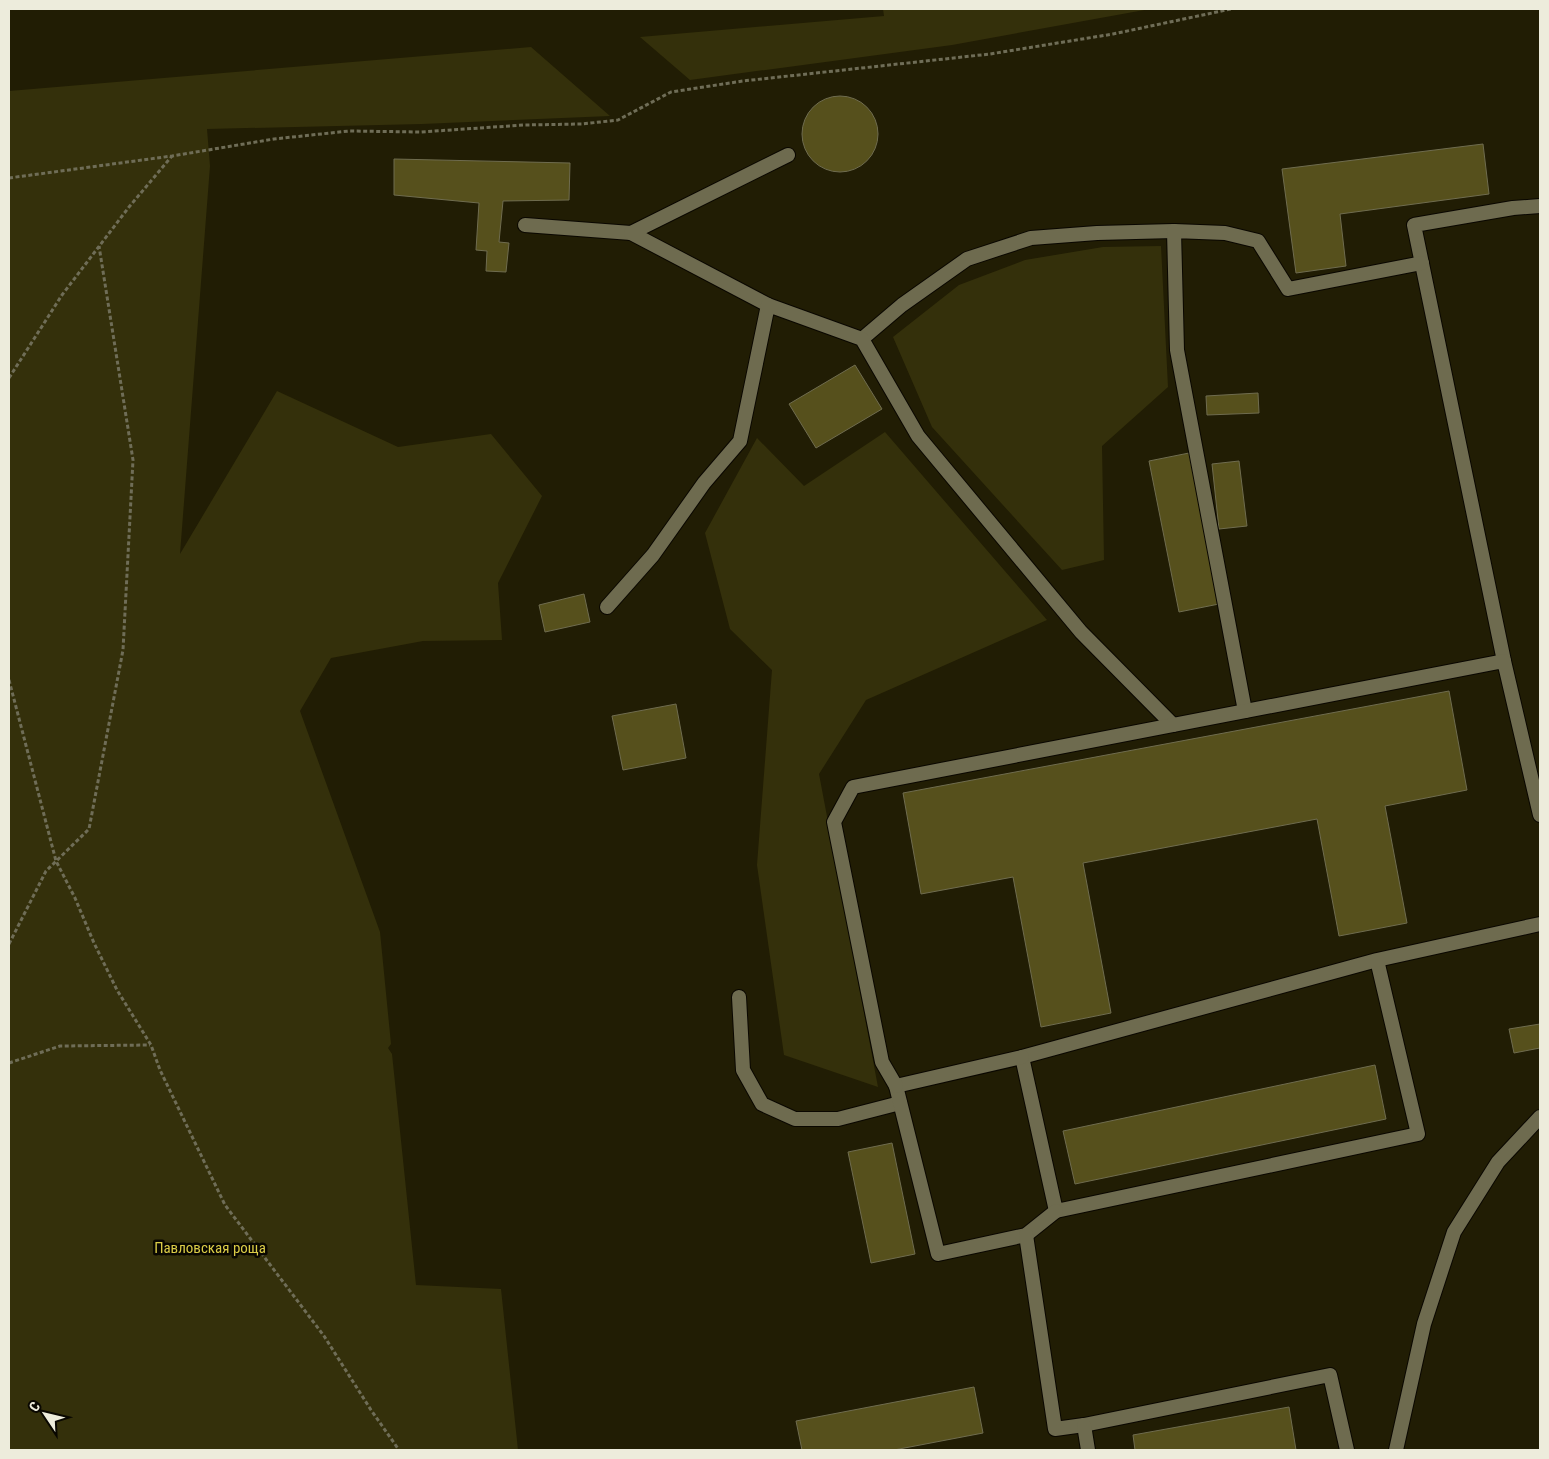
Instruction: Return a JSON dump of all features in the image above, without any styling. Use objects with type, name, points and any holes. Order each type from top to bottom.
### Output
[{"type":"lane","points":[[631,233],[788,155]]},
{"type":"lane","points":[[1540,206],[1513,208],[1414,225],[1504,661],[1540,815]]},
{"type":"lane","points":[[525,225],[631,233],[768,304],[862,339],[918,436],[1081,632],[1173,725]]},
{"type":"lane","points":[[862,339],[902,305],[967,259],[1031,238],[1097,233],[1174,231],[1225,234],[1258,241],[1288,289],[1422,262]]},
{"type":"lane","points":[[1174,231],[1177,350],[1245,711]]},
{"type":"lane","points":[[607,607],[653,554],[704,483],[740,441],[768,304]]},
{"type":"lane","points":[[1377,960],[1418,1134],[1056,1211],[1026,1235],[938,1254],[896,1086],[882,1062],[834,822],[853,787],[1504,661]]},
{"type":"lane","points":[[896,1086],[1022,1057],[1377,960],[1540,924]]},
{"type":"lane","points":[[739,997],[743,1070],[762,1104],[795,1119],[838,1119],[900,1103]]},
{"type":"lane","points":[[1022,1057],[1056,1211]]},
{"type":"lane","points":[[1396,1450],[1424,1324],[1454,1232],[1498,1162],[1540,1117]]},
{"type":"lane","points":[[1026,1235],[1055,1429],[1084,1425],[1330,1375],[1347,1450]]},
{"type":"lane","points":[[1084,1425],[1088,1450]]},
{"type":"path","points":[[9,178],[172,156],[274,139],[349,131],[421,132],[524,125],[582,124],[618,120],[671,92],[742,81],[990,54],[1113,34],[1231,9]]},
{"type":"path","points":[[9,378],[62,295],[129,207],[172,156]]},
{"type":"path","points":[[9,944],[46,871],[89,829],[123,650],[133,460],[99,246]]},
{"type":"path","points":[[9,680],[56,861],[117,990],[151,1045],[160,1070],[225,1205],[324,1336],[399,1450]]},
{"type":"path","points":[[9,1063],[60,1046],[151,1045]]},
{"type":"green space","points":[[883,9],[1150,9],[952,45],[690,80],[640,37],[884,16]]},
{"type":"green space","name":"Павловская роща","points":[[531,47],[610,116],[422,124],[207,129],[210,166],[180,554],[277,391],[398,447],[491,434],[542,496],[498,583],[502,640],[423,641],[331,658],[300,711],[380,932],[391,1044],[388,1048],[392,1054],[416,1285],[501,1289],[518,1450],[9,1450],[9,91]]},
{"type":"green space","points":[[1161,246],[1168,387],[1102,446],[1104,560],[1062,570],[932,427],[893,337],[959,285],[1025,260],[1103,247]]},
{"type":"green space","points":[[885,432],[1047,620],[866,700],[819,774],[878,1087],[784,1055],[757,865],[772,670],[730,629],[705,533],[757,438],[804,486]]},
{"type":"building","points":[[840,96],[854,99],[867,107],[875,120],[878,134],[875,148],[867,161],[854,169],[840,172],[826,169],[813,161],[805,148],[802,134],[805,120],[813,107],[826,99]]},
{"type":"building","points":[[1483,144],[1489,194],[1340,214],[1346,266],[1296,273],[1282,169]]},
{"type":"building","points":[[394,159],[570,163],[569,200],[503,201],[499,242],[509,243],[506,272],[486,271],[487,251],[476,250],[479,203],[394,195]]},
{"type":"building","points":[[855,365],[882,409],[816,448],[789,404]]},
{"type":"building","points":[[1258,393],[1259,413],[1207,415],[1206,396]]},
{"type":"building","points":[[1189,453],[1219,604],[1179,612],[1149,461]]},
{"type":"building","points":[[1239,461],[1247,526],[1219,529],[1212,464]]},
{"type":"building","points":[[584,594],[590,622],[545,632],[539,605]]},
{"type":"building","points":[[1449,691],[1467,790],[1385,806],[1407,923],[1339,936],[1317,819],[1083,863],[1111,1013],[1041,1027],[1013,877],[921,894],[903,793]]},
{"type":"building","points":[[676,704],[686,758],[623,770],[612,716]]},
{"type":"building","points":[[1540,1024],[1540,1048],[1514,1053],[1509,1029]]},
{"type":"building","points":[[1375,1065],[1386,1119],[1075,1184],[1063,1131]]},
{"type":"building","points":[[892,1143],[915,1254],[871,1263],[848,1152]]},
{"type":"building","points":[[974,1387],[983,1433],[894,1450],[802,1450],[796,1421]]},
{"type":"building","points":[[1289,1407],[1296,1450],[1135,1450],[1133,1435]]}]
